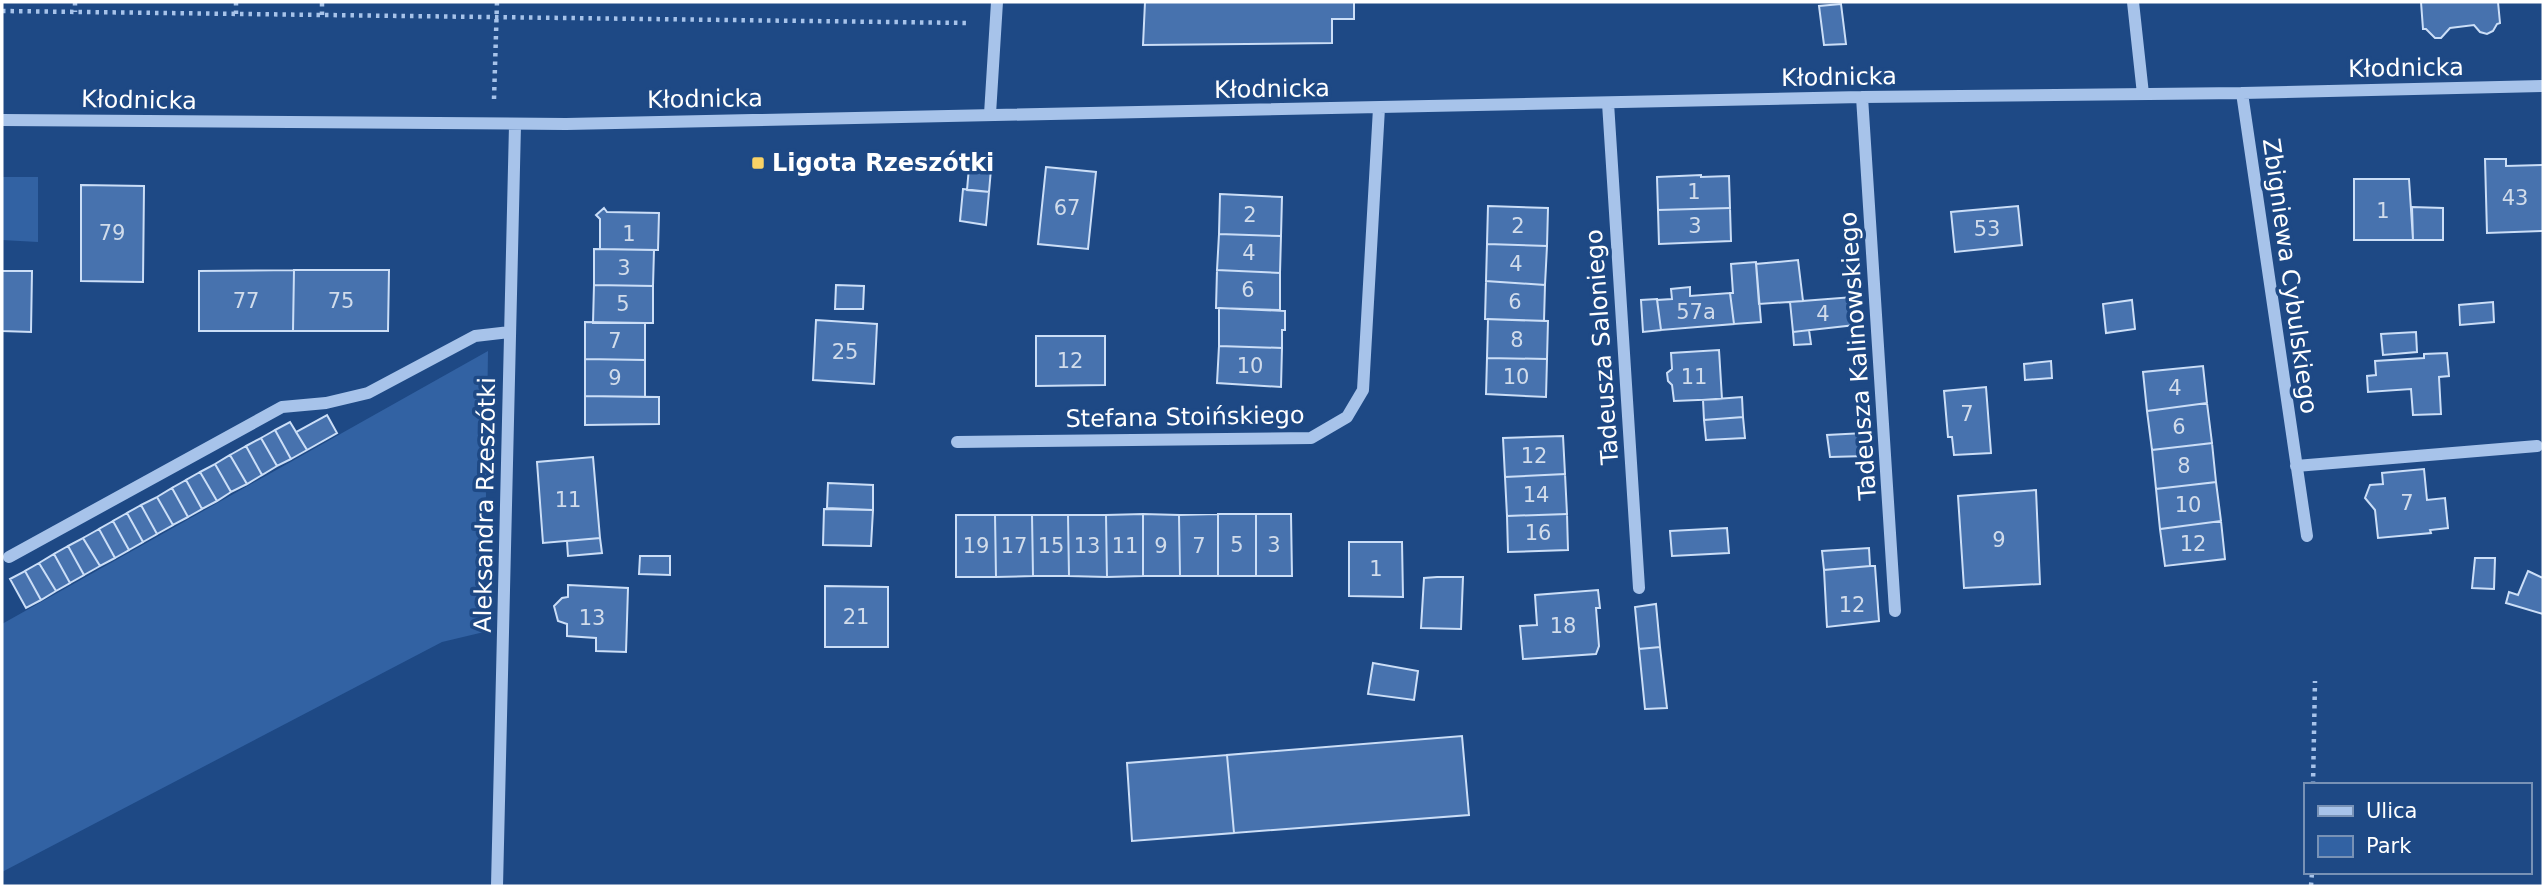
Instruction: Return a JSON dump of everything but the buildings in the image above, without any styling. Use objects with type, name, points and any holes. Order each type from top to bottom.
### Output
[{"type":"street","points":[[990,114],[997,2]]},
{"type":"street","points":[[2133,2],[2143,94]]},
{"type":"street","name":"Kłodnicka","points":[[2,120],[515,125],[2543,86]]},
{"type":"street","name":"Zbigniewa Cybulskiego","points":[[2242,93],[2307,536]]},
{"type":"street","name":"Tadeusza Kalinowskiego","points":[[1862,97],[1895,611]]},
{"type":"street","name":"Tadeusza Saloniego","points":[[1608,103],[1639,588]]},
{"type":"street","name":"Stefana Stoińskiego","points":[[957,442],[1311,438],[1347,417],[1363,390],[1379,108]]},
{"type":"street","name":"Aleksandra Rzeszótki","points":[[497,886],[515,125]]},
{"type":"street","points":[[9,557],[282,407],[326,403],[368,393],[475,336],[510,332]]},
{"type":"street","points":[[2296,466],[2537,446]]},
{"type":"path","points":[[75,2],[75,12]]},
{"type":"path","points":[[236,2],[236,14]]},
{"type":"path","points":[[322,2],[322,15]]},
{"type":"path","points":[[494,100],[497,2]]},
{"type":"path","points":[[2,11],[995,24]]},
{"type":"path","points":[[2313,783],[2315,681]]},
{"type":"green space","points":[[2,177],[38,177],[38,242],[2,240]]},
{"type":"green space","points":[[488,351],[484,632],[442,642],[2,872],[2,624]]},
{"type":"place","name":"Ligota Rzeszótki","points":[[758,163]]}]
